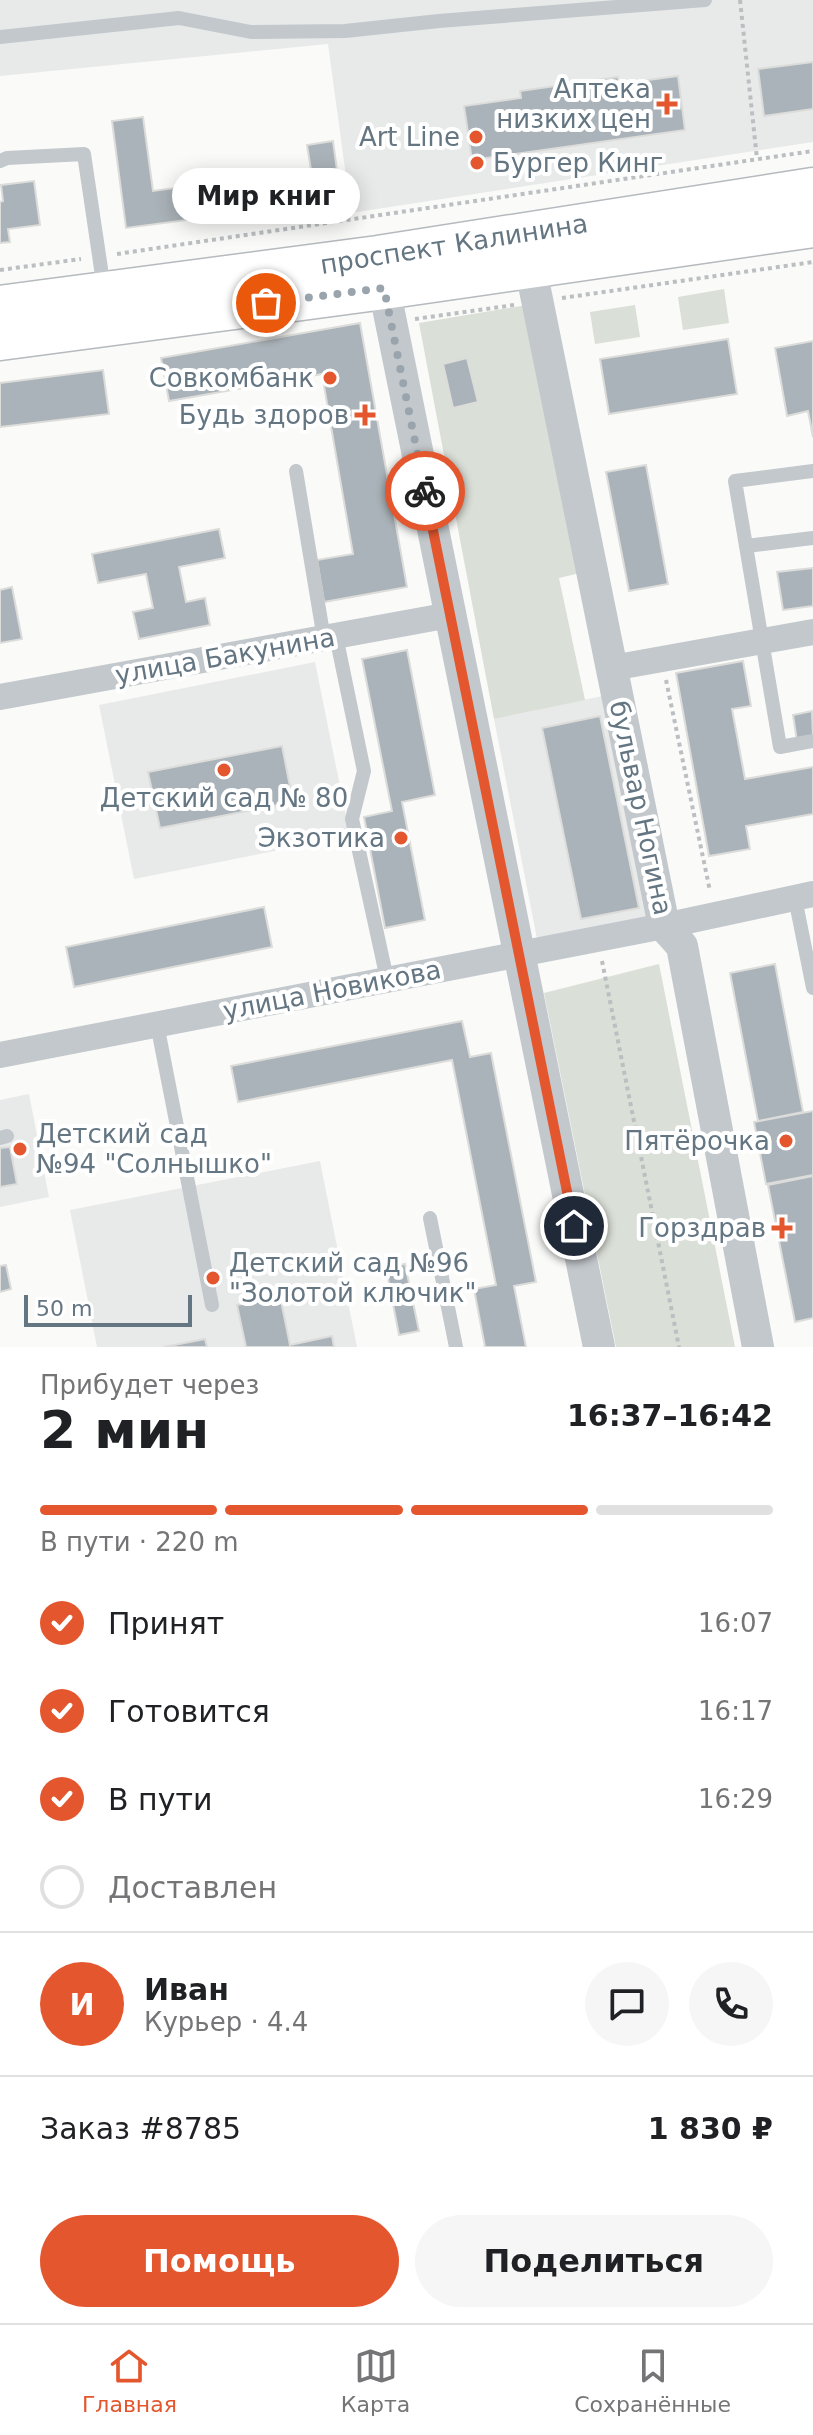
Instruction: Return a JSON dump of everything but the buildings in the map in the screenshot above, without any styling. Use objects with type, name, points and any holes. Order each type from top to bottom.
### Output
[{"type":"main road","name":"проспект Калинина","points":[[0,339],[381,272],[813,189]]},
{"type":"main road","name":"проспект Калинина","points":[[0,307],[103,275],[381,272],[534,283],[813,226]]},
{"type":"street","points":[[381,272],[599,1347]]},
{"type":"street","name":"бульвар Ногина","points":[[534,283],[664,926],[682,946],[758,1347]]},
{"type":"street","name":"улица Бакунина","points":[[0,697],[450,615]]},
{"type":"street","points":[[612,668],[813,632]]},
{"type":"street","name":"улица Новикова","points":[[0,1055],[804,896]]},
{"type":"lane","points":[[0,37],[179,18],[251,32],[345,31],[705,0]]},
{"type":"lane","points":[[0,161],[7,158],[84,154],[103,275]]},
{"type":"lane","points":[[296,471],[330,637],[364,771],[352,819],[387,979]]},
{"type":"lane","points":[[813,471],[735,481],[780,747],[813,741]]},
{"type":"lane","points":[[746,546],[813,538]]},
{"type":"lane","points":[[804,896],[813,988]]},
{"type":"lane","points":[[157,1024],[212,1305]]},
{"type":"lane","points":[[430,1218],[456,1347]]},
{"type":"path","points":[[740,0],[757,159]]},
{"type":"path","points":[[0,270],[103,275],[813,151]]},
{"type":"path","points":[[534,283],[813,262]]},
{"type":"path","points":[[662,658],[714,914]]},
{"type":"path","points":[[597,939],[679,1347]]},
{"type":"shaded area","points":[[0,0],[813,0],[813,142],[351,213],[328,44],[0,76]]},
{"type":"shaded area","points":[[724,289],[729,323],[683,330],[678,297]]},
{"type":"shaded area","points":[[527,305],[580,573],[559,578],[585,700],[494,719],[419,323]]},
{"type":"shaded area","points":[[635,305],[640,337],[595,344],[590,312]]},
{"type":"shaded area","name":"Детский сад № 80","points":[[315,662],[350,836],[134,879],[99,705]]},
{"type":"shaded area","points":[[607,695],[650,923],[538,944],[494,719]]},
{"type":"shaded area","points":[[659,964],[735,1347],[616,1347],[544,993]]},
{"type":"shaded area","name":"Детский сад №94 \"Солнышко\"","points":[[29,1094],[49,1197],[0,1207],[0,1100]]},
{"type":"shaded area","name":"Детский сад №96 \"Золотой ключик\"","points":[[320,1161],[357,1347],[97,1347],[70,1210]]},
{"type":"way so far","points":[[266,303],[384,288],[425,491]]},
{"type":"place","name":"Аптека низких цен","points":[[667,104]]},
{"type":"place","name":"Art Line","points":[[476,137]]},
{"type":"place","name":"Бургер Кинг","points":[[477,163]]},
{"type":"place","name":"Мир книг","points":[[266,303]]},
{"type":"place","name":"Совкомбанк","points":[[330,378]]},
{"type":"place","name":"Будь здоров","points":[[365,415]]},
{"type":"place","name":"Детский сад № 80","points":[[224,770]]},
{"type":"place","name":"Экзотика","points":[[401,838]]},
{"type":"place","name":"Пятёрочка","points":[[786,1141]]},
{"type":"place","name":"Детский сад №94 \"Солнышко\"","points":[[20,1149]]},
{"type":"place","name":"Горздрав","points":[[782,1228]]},
{"type":"place","name":"Детский сад №96 \"Золотой ключик\"","points":[[213,1278]]},
{"type":"route","points":[[425,491],[574,1226]]}]
